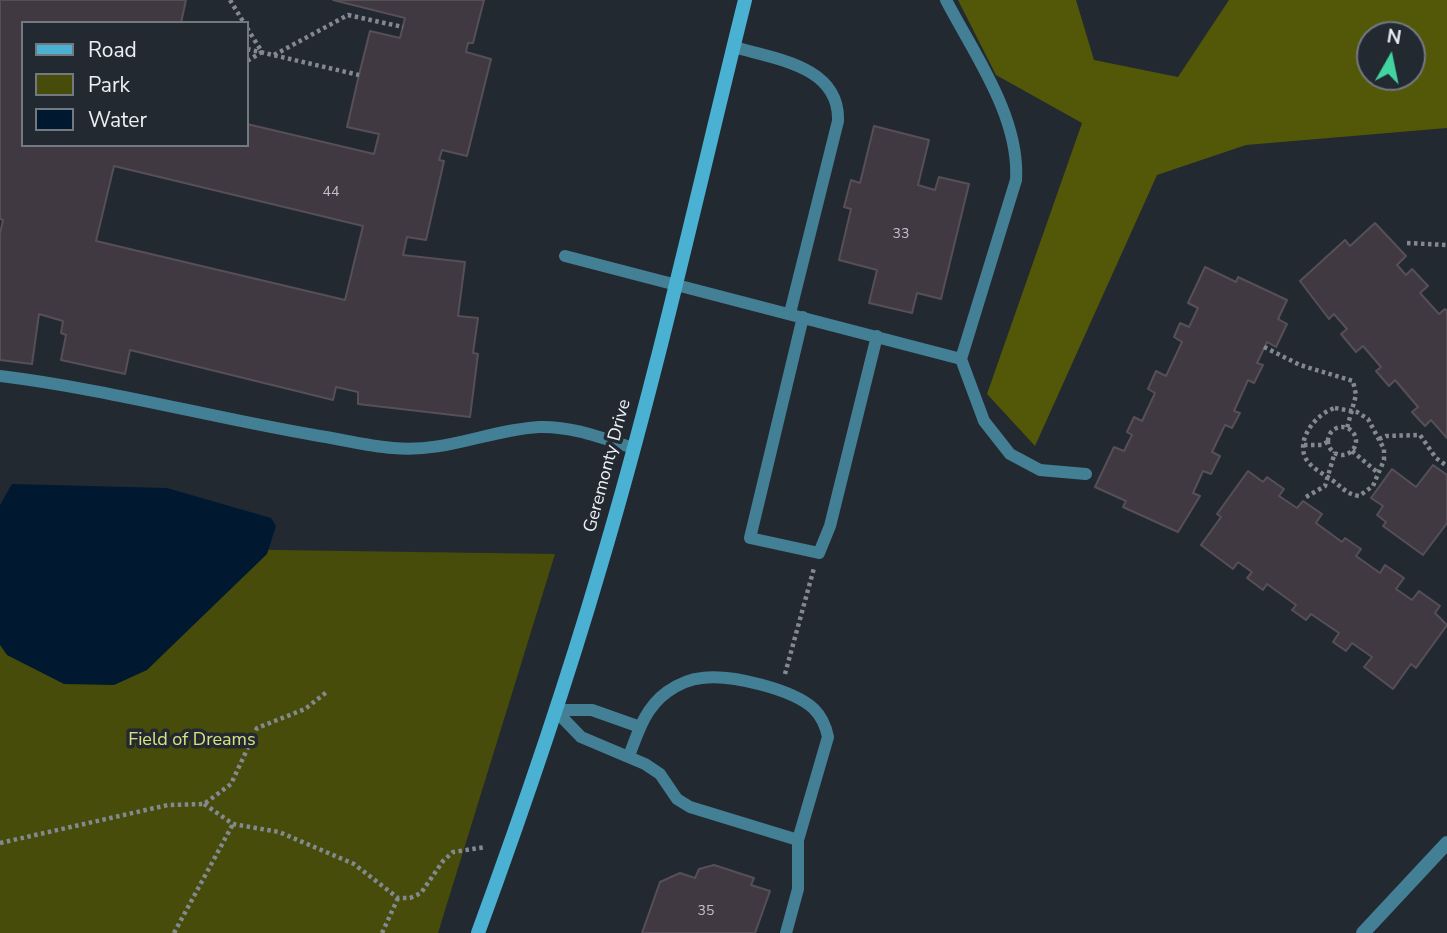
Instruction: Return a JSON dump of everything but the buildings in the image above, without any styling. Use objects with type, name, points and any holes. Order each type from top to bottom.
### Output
[{"type":"street","name":"Geremonty Drive","points":[[478,933],[601,567],[676,284],[745,0]]},
{"type":"street","points":[[1367,932],[1447,843]]},
{"type":"lane","points":[[946,0],[1000,106],[1018,155],[1016,180],[961,359],[984,421],[1010,454],[1041,470],[1086,474]]},
{"type":"lane","points":[[734,47],[801,66],[823,81],[838,106],[838,121],[750,538],[819,554],[830,526],[877,336]]},
{"type":"lane","points":[[565,256],[961,359]]},
{"type":"lane","points":[[0,376],[92,389],[258,425],[390,448],[423,450],[541,427],[590,434],[633,448]]},
{"type":"lane","points":[[629,756],[651,707],[681,684],[701,678],[726,677],[762,685],[796,697],[814,708],[825,723],[828,737],[798,840],[798,889],[786,933]]},
{"type":"lane","points":[[555,710],[592,710],[640,727]]},
{"type":"lane","points":[[555,710],[581,737],[629,756],[660,774],[677,799],[690,807],[798,840]]},
{"type":"path","points":[[230,0],[243,21]]},
{"type":"path","points":[[274,55],[348,15],[403,27]]},
{"type":"path","points":[[248,30],[262,52]]},
{"type":"path","points":[[248,49],[359,75]]},
{"type":"path","points":[[248,60],[262,52]]},
{"type":"path","points":[[1407,243],[1447,245]]},
{"type":"path","points":[[1265,347],[1300,365],[1353,381],[1356,395],[1347,428]]},
{"type":"path","points":[[1335,408],[1350,410],[1368,419],[1385,454],[1373,486],[1359,496],[1343,491],[1308,463],[1304,444],[1316,419],[1325,411],[1335,408]]},
{"type":"path","points":[[1304,444],[1322,445],[1328,441],[1334,430],[1347,428]]},
{"type":"path","points":[[1347,428],[1356,438],[1352,451]]},
{"type":"path","points":[[1379,439],[1385,436],[1420,435],[1436,458],[1447,466]]},
{"type":"path","points":[[1328,441],[1335,452],[1344,454],[1352,451]]},
{"type":"path","points":[[1352,451],[1377,472]]},
{"type":"path","points":[[1306,497],[1320,491],[1335,452]]},
{"type":"path","points":[[788,656],[819,554]]},
{"type":"path","points":[[0,843],[168,805],[204,804],[231,784],[257,728],[305,709],[328,691]]},
{"type":"path","points":[[204,804],[233,824],[260,826],[318,847],[354,864],[398,898],[421,893],[443,861],[453,852],[486,847]]},
{"type":"path","points":[[174,933],[233,824]]},
{"type":"path","points":[[382,933],[398,898]]},
{"type":"green space","points":[[958,0],[1076,0],[1094,60],[1178,77],[1229,0],[1447,0],[1447,128],[1246,145],[1157,175],[1035,446],[987,394],[1082,123],[996,75]]},
{"type":"green space","name":"Field of Dreams","points":[[0,546],[555,554],[438,933],[0,933]]},
{"type":"water","points":[[12,484],[167,488],[271,518],[276,526],[267,554],[147,670],[114,685],[64,684],[7,655],[0,645],[0,505]]}]
